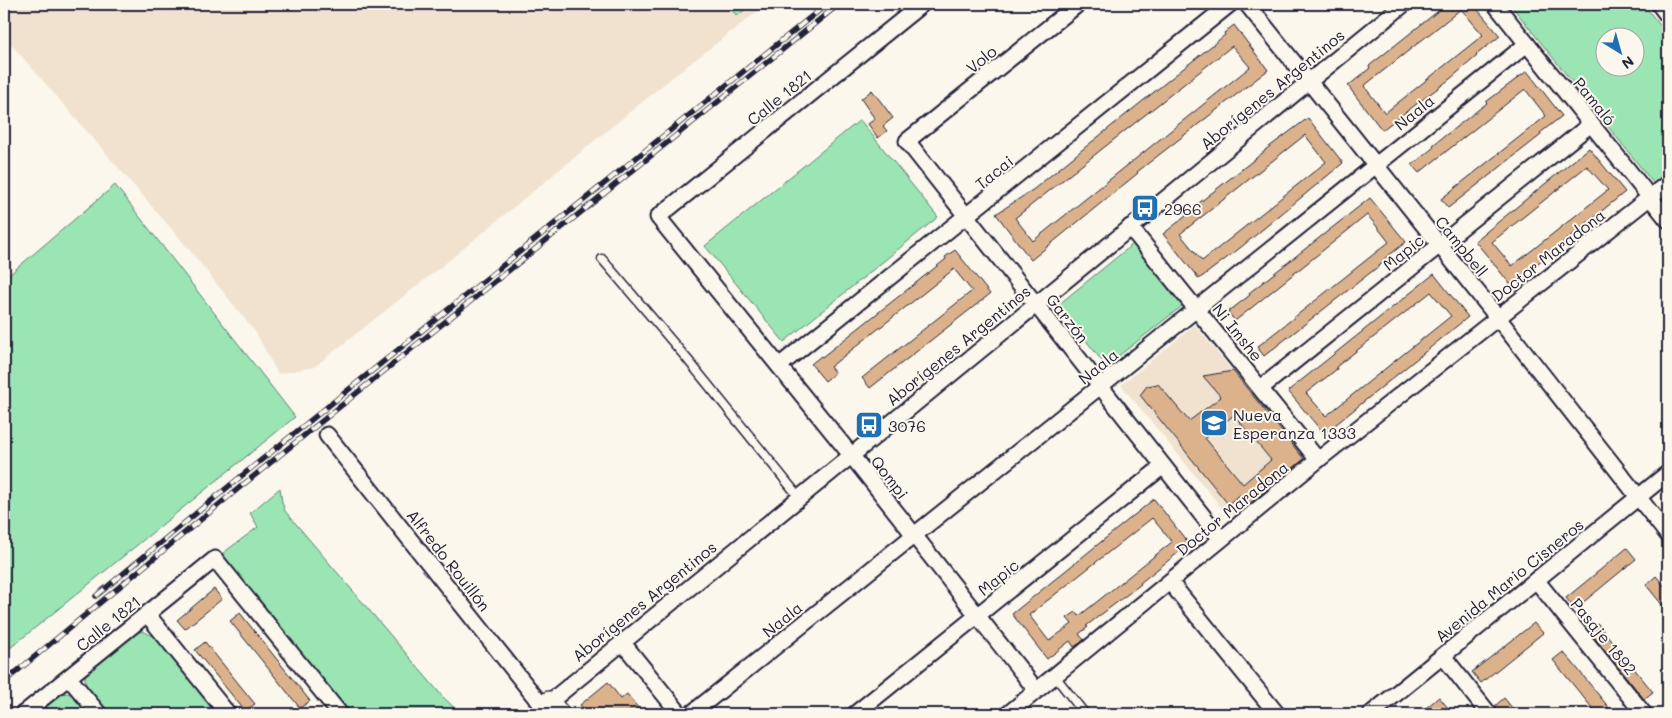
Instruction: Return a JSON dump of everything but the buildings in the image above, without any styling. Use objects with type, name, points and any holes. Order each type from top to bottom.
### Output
[{"type":"street","name":"Calle 1821","points":[[658,217],[922,4]]},
{"type":"street","name":"Volo","points":[[907,141],[1078,4]]},
{"type":"street","name":"Tacai","points":[[779,366],[1230,4]]},
{"type":"street","name":"Campbell","points":[[1247,4],[1498,318],[1668,535]]},
{"type":"street","name":"Pamaló","points":[[1495,4],[1668,220]]},
{"type":"street","points":[[1659,4],[1668,16]]},
{"type":"street","name":"Aborígenes Argentinos","points":[[547,709],[622,642],[1308,82],[1395,6]]},
{"type":"street","name":"Naala","points":[[691,714],[1527,44]]},
{"type":"street","name":"Mapic","points":[[1261,388],[1591,124]]},
{"type":"street","name":"Garzón","points":[[907,141],[1221,539]]},
{"type":"street","name":"Doctor Maradona","points":[[1008,714],[1318,460],[1668,183]]},
{"type":"street","name":"Qompi","points":[[658,217],[851,455],[1036,690]]},
{"type":"street","name":"Ni Imshe","points":[[1130,227],[1318,460]]},
{"type":"street","name":"Alfredo Rouillón","points":[[327,435],[547,709]]},
{"type":"street","name":"Mapic","points":[[855,714],[1163,466]]},
{"type":"street","name":"Avenida Mario Cisneros","points":[[1372,714],[1668,473]]},
{"type":"street","name":"Calle 1821","points":[[23,714],[215,559],[340,714]]},
{"type":"street","name":"Pasaje 1892","points":[[1536,580],[1644,714]]},
{"type":"street","points":[[1170,582],[1277,714]]},
{"type":"street","points":[[147,614],[228,714]]},
{"type":"street","points":[[622,642],[680,714]]},
{"type":"street","points":[[1443,656],[1489,714]]},
{"type":"street","points":[[69,678],[98,714]]},
{"type":"lane","points":[[602,259],[688,360],[799,498]]},
{"type":"lane","points":[[1054,675],[1085,714]]},
{"type":"shaded area","points":[[4,4],[767,4],[669,80],[442,266],[314,367],[278,374],[256,333],[188,248],[4,36]]},
{"type":"shaded area","name":"Nueva Esperanza 1333","points":[[1195,325],[1306,461],[1238,516],[1225,512],[1121,385]]},
{"type":"green space","points":[[727,4],[752,4],[737,16]]},
{"type":"green space","points":[[1510,4],[1643,4],[1668,35],[1668,172],[1654,184]]},
{"type":"green space","points":[[860,120],[938,217],[784,342],[705,246]]},
{"type":"green space","points":[[115,185],[295,417],[4,653],[4,279]]},
{"type":"green space","points":[[1133,244],[1182,306],[1106,366],[1058,305]]},
{"type":"green space","points":[[280,488],[285,511],[443,697],[461,714],[344,714],[219,556],[258,527],[250,513]]},
{"type":"green space","points":[[143,631],[156,638],[218,714],[105,714],[87,690],[86,673],[134,634]]},
{"type":"green space","points":[[67,693],[74,695],[93,714],[34,714],[58,695]]},
{"type":"railway","points":[[96,596],[234,482],[827,4]]},
{"type":"railway","points":[[4,682],[239,488],[839,4]]},
{"type":"place","name":"2966","points":[[1145,208]]},
{"type":"place","name":"Nueva Esperanza 1333","points":[[1214,423]]},
{"type":"place","name":"3076","points":[[869,425]]}]
